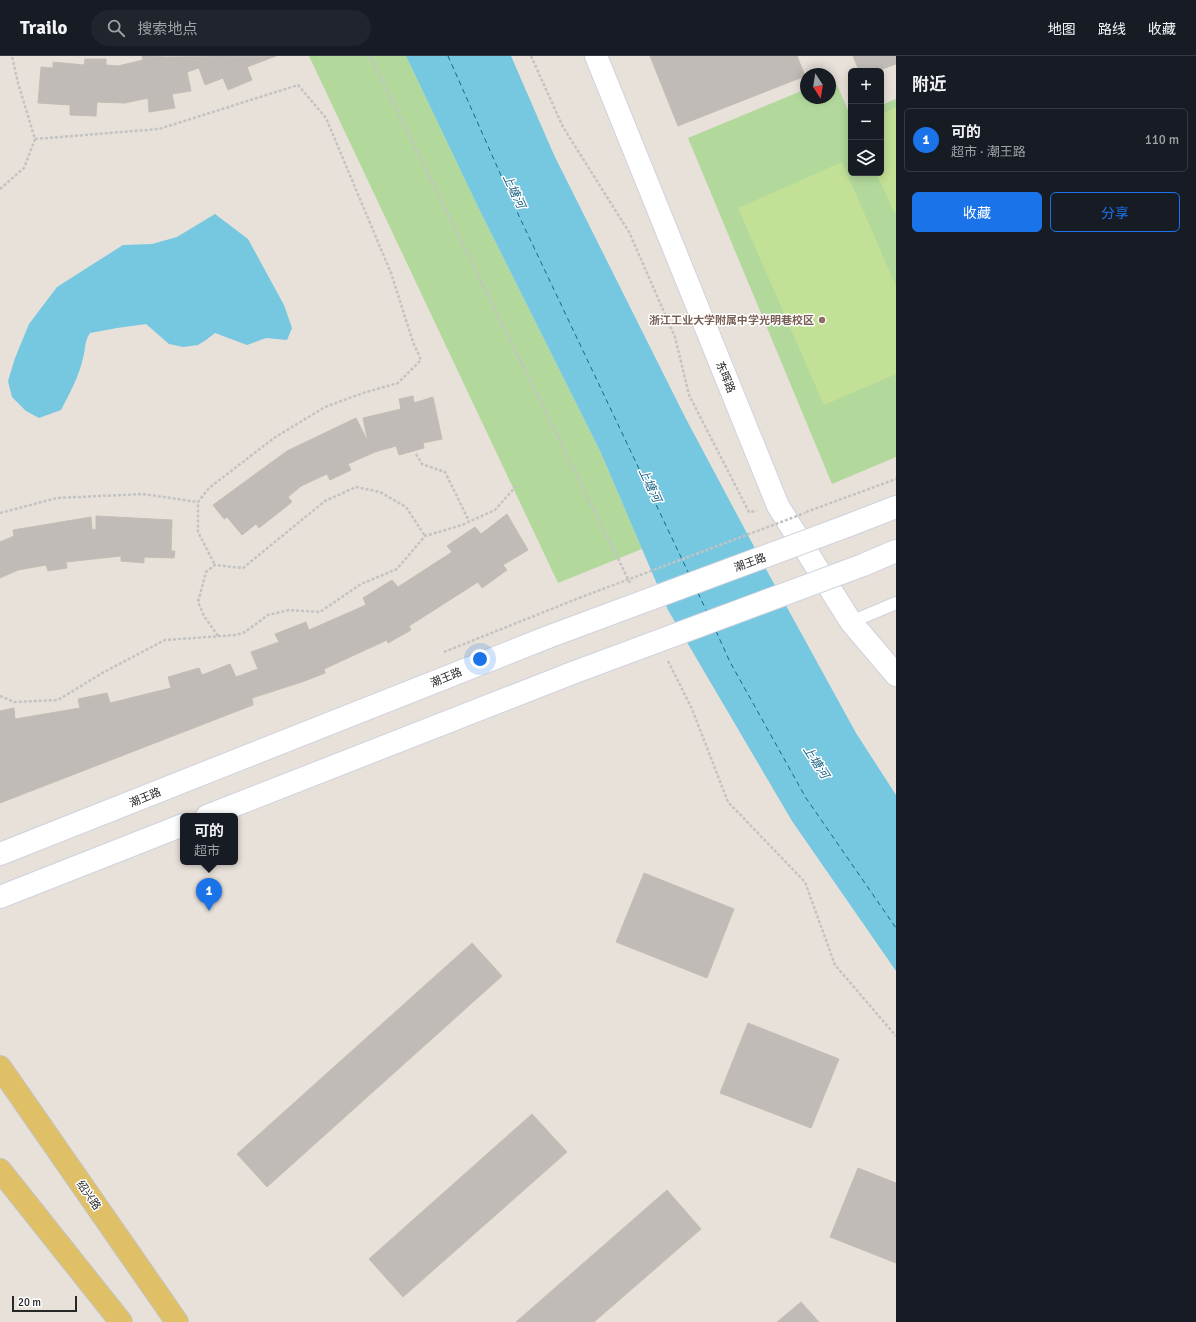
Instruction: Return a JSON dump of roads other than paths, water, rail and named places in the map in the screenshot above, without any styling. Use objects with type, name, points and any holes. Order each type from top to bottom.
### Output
[{"type":"main road","name":"东晖路","points":[[596,56],[778,506],[851,622],[896,675]]},
{"type":"main road","name":"潮王路","points":[[0,854],[548,637],[896,507]]},
{"type":"main road","points":[[215,813],[575,672],[896,552]]},
{"type":"main road","points":[[0,897],[180,826]]},
{"type":"main road","name":"绍兴路","points":[[0,1067],[177,1322]]},
{"type":"main road","points":[[0,1170],[121,1322]]},
{"type":"lane","points":[[851,622],[896,603]]},
{"type":"water","name":"上塘河","points":[[406,56],[511,56],[554,155],[685,417],[856,733],[896,795],[896,971],[792,821],[668,610],[601,453],[479,209]]},
{"type":"water","points":[[215,214],[248,239],[284,305],[292,328],[287,340],[266,338],[247,345],[215,333],[198,345],[183,347],[169,344],[146,324],[90,333],[86,342],[79,371],[61,410],[39,418],[26,411],[12,397],[8,381],[15,358],[29,324],[57,287],[123,245],[152,244],[177,237]]},
{"type":"place","name":"浙江工业大学附属中学光明巷校区","points":[[822,320]]},
{"type":"place","name":"可的","points":[[209,911]]}]
